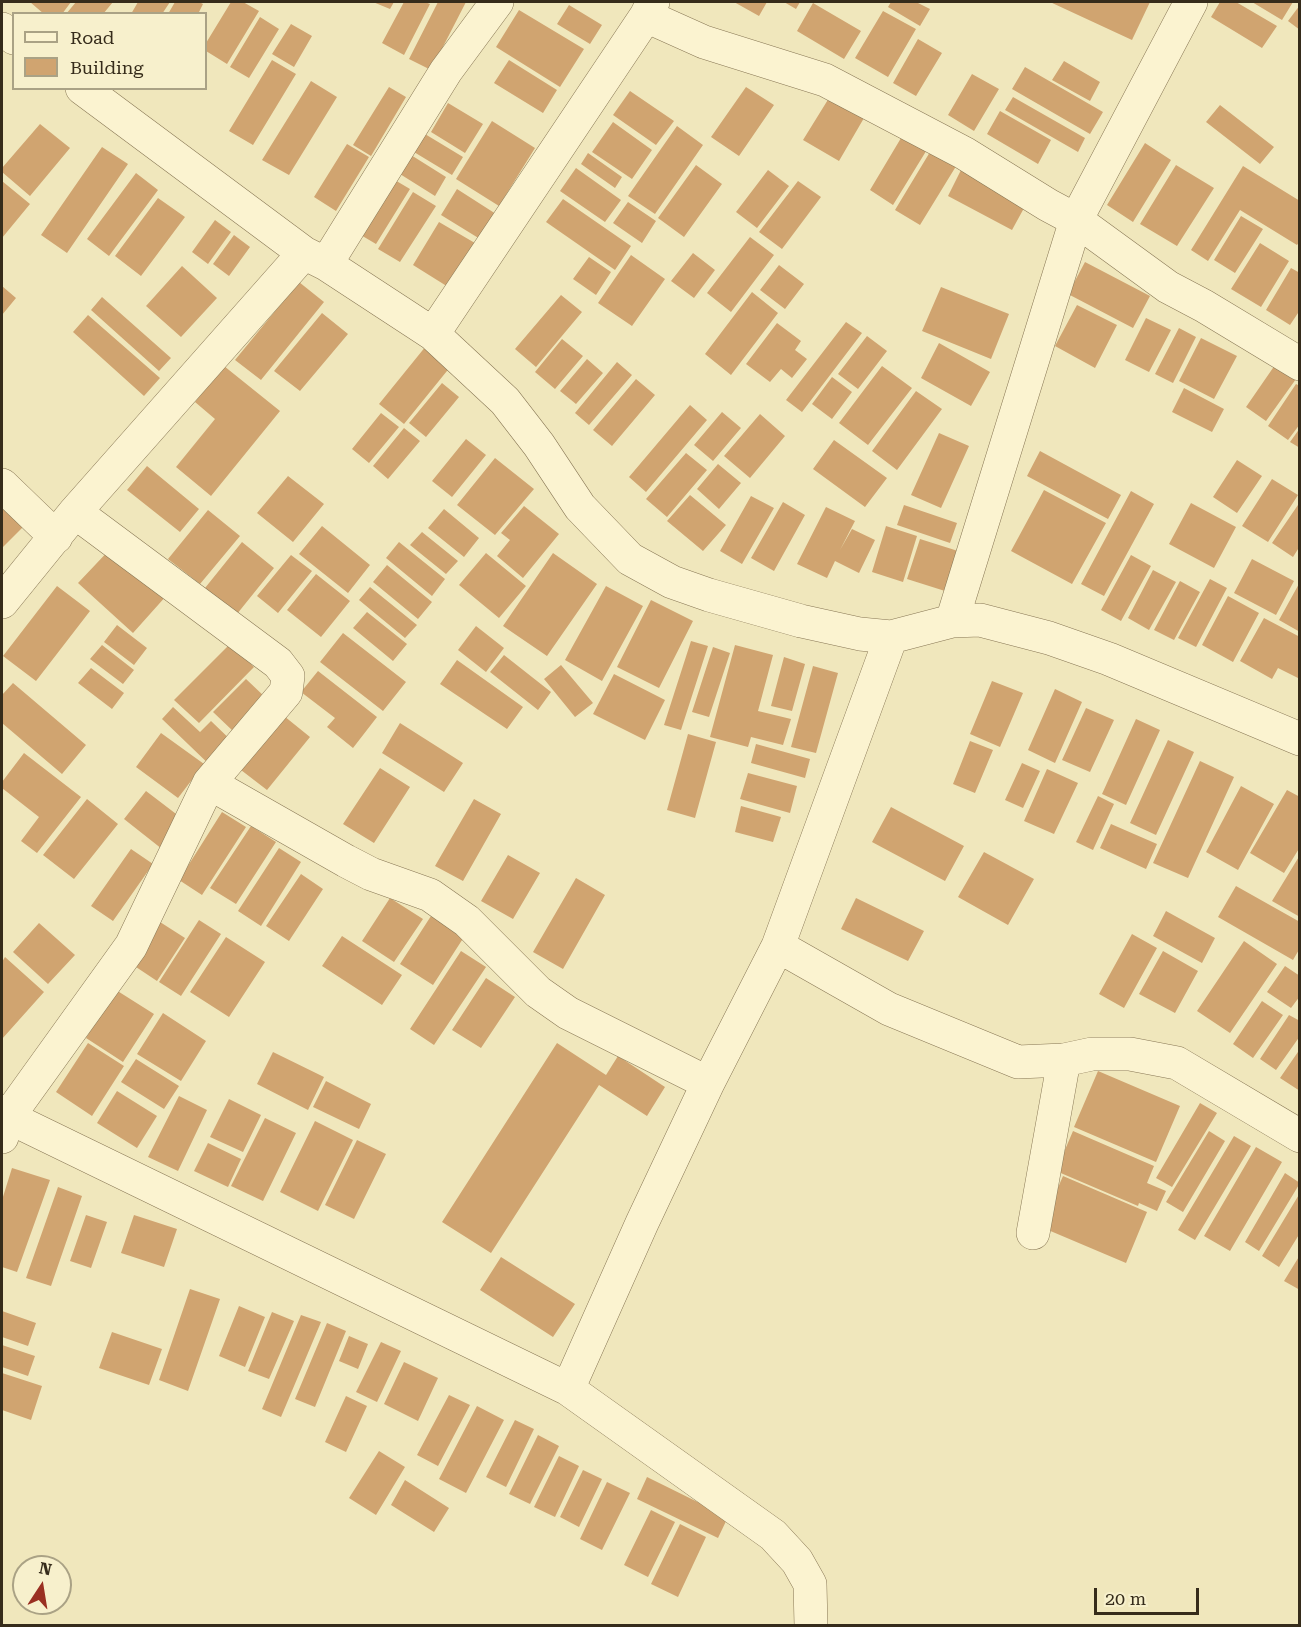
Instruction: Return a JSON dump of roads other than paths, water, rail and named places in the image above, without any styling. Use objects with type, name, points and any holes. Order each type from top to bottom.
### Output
[{"type":"street","points":[[2,602],[65,524],[315,258],[496,2]]},
{"type":"street","points":[[952,621],[1076,220],[1191,2]]},
{"type":"street","points":[[433,334],[650,9],[704,42],[825,81],[964,153],[1076,220],[1168,287],[1204,306],[1299,364]]},
{"type":"street","points":[[85,90],[315,258],[433,334],[505,401],[539,445],[580,507],[630,559],[672,582],[801,621],[860,634],[891,637],[952,621],[980,620],[1049,638],[1109,658],[1296,729]]},
{"type":"street","points":[[2,485],[278,663],[288,676],[286,692],[209,783],[131,946],[4,1122],[568,1389],[773,1535],[797,1561],[810,1584],[812,1626]]},
{"type":"street","points":[[568,1389],[708,1083],[778,946],[891,637]]},
{"type":"street","points":[[209,783],[371,874],[430,895],[467,921],[538,992],[568,1013],[708,1083]]},
{"type":"street","points":[[778,946],[889,1009],[1018,1062],[1064,1060],[1092,1054],[1130,1054],[1177,1063],[1299,1137]]},
{"type":"street","points":[[1033,1233],[1064,1060]]}]
